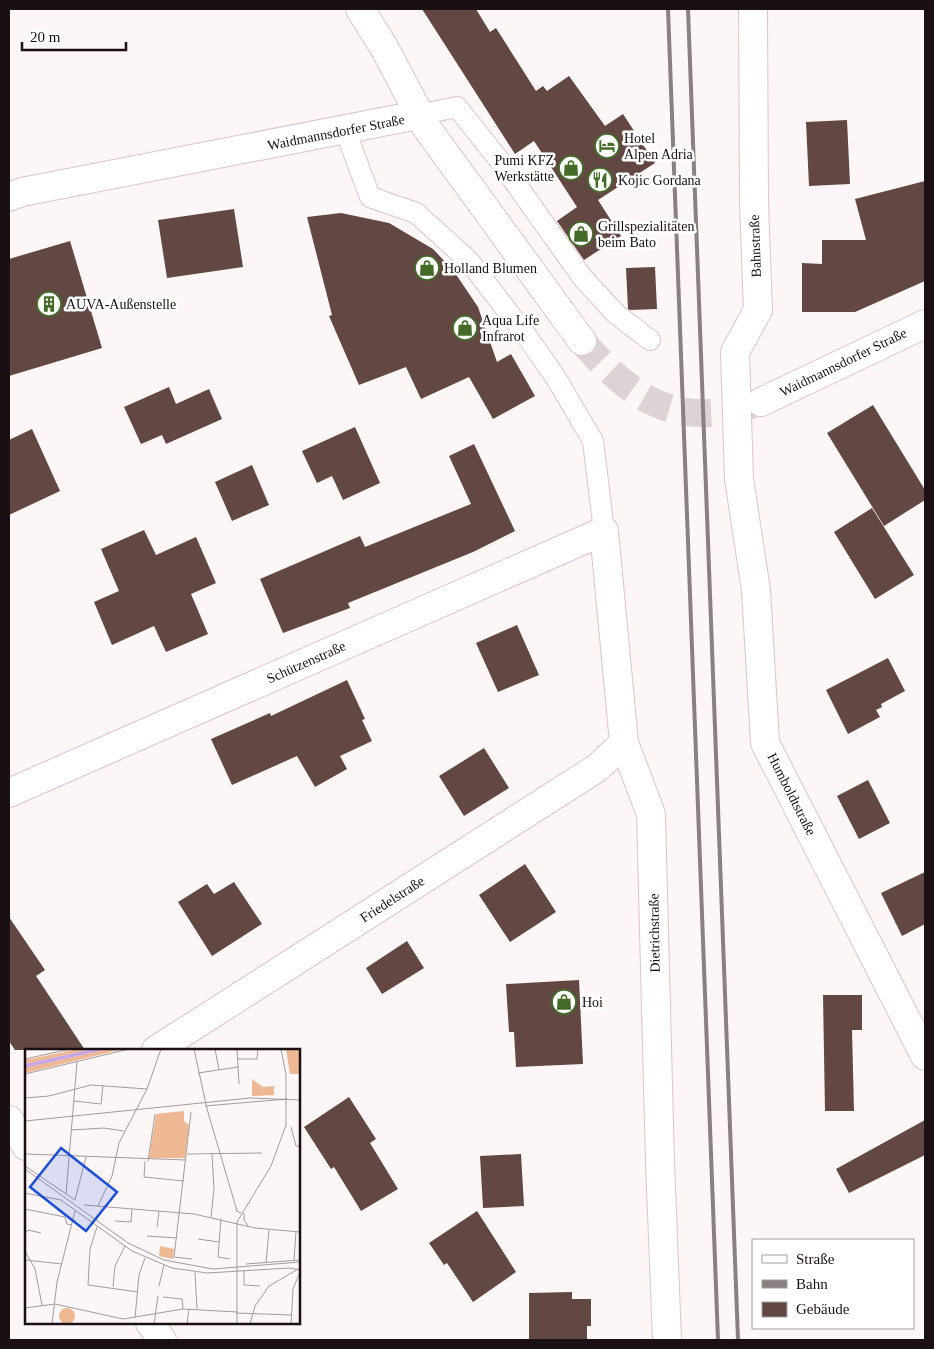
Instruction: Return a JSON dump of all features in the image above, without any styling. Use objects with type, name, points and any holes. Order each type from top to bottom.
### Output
[{"type":"street","points":[[360,9],[385,49],[418,115]]},
{"type":"street","name":"Bahnstraße","points":[[739,479],[736,352],[758,310],[754,203],[753,9]]},
{"type":"street","name":"Waidmannsdorfer Straße","points":[[9,197],[22,192],[418,115],[582,341]]},
{"type":"street","name":"Waidmannsdorfer Straße","points":[[761,402],[925,324]]},
{"type":"street","name":"Humboldtstraße","points":[[739,479],[756,590],[765,743],[925,1056]]},
{"type":"street","name":"Dietrichstraße","points":[[604,532],[624,743],[651,814],[660,1162],[667,1340]]},
{"type":"street","name":"Schützenstraße","points":[[9,793],[604,532]]},
{"type":"street","name":"Friedelstraße","points":[[158,1049],[596,768],[624,743]]},
{"type":"street","points":[[151,1324],[162,1340]]},
{"type":"lane","points":[[418,115],[457,107],[499,160],[582,277],[616,314],[650,340]]},
{"type":"lane","points":[[345,130],[370,197],[416,213],[469,261],[556,378],[593,441],[604,532]]},
{"type":"building","points":[[422,9],[476,9],[490,32],[496,28],[536,91],[543,86],[547,91],[569,76],[605,126],[623,114],[655,163],[598,200],[621,236],[584,260],[557,221],[577,207],[534,141],[515,154]]},
{"type":"building","points":[[847,120],[850,184],[809,186],[806,122]]},
{"type":"building","points":[[925,181],[925,281],[855,312],[802,312],[802,263],[822,264],[822,240],[866,240],[855,199]]},
{"type":"building","points":[[234,209],[243,267],[167,278],[158,220]]},
{"type":"building","points":[[341,213],[389,223],[433,249],[453,270],[478,307],[497,362],[511,354],[535,396],[493,419],[469,377],[421,399],[406,367],[359,385],[329,316],[332,315],[307,217]]},
{"type":"building","name":"AUVA-Außenstelle","points":[[70,241],[102,348],[9,376],[9,259]]},
{"type":"building","points":[[655,267],[657,309],[628,309],[626,268]]},
{"type":"building","points":[[169,387],[176,404],[209,389],[222,419],[166,444],[162,435],[141,444],[124,407]]},
{"type":"building","points":[[873,405],[925,490],[925,500],[884,526],[827,433]]},
{"type":"building","points":[[355,427],[380,483],[343,500],[332,476],[317,483],[302,451]]},
{"type":"building","points":[[32,429],[60,491],[9,515],[9,440]]},
{"type":"building","points":[[474,444],[515,531],[473,552],[348,603],[350,608],[283,633],[260,579],[360,536],[365,547],[471,504],[449,456]]},
{"type":"building","points":[[252,465],[269,505],[232,521],[215,482]]},
{"type":"building","points":[[872,508],[914,575],[875,599],[834,532]]},
{"type":"building","points":[[144,530],[156,555],[196,537],[216,583],[191,594],[208,634],[166,652],[154,626],[112,645],[94,602],[119,591],[101,549]]},
{"type":"building","points":[[517,625],[539,675],[498,692],[476,643]]},
{"type":"building","points":[[888,658],[905,691],[881,704],[882,707],[876,710],[880,717],[848,734],[826,690]]},
{"type":"building","points":[[347,680],[365,719],[362,720],[372,741],[340,756],[347,769],[315,787],[297,756],[232,785],[211,739],[270,713],[271,716]]},
{"type":"building","points":[[484,748],[509,788],[464,816],[439,776]]},
{"type":"building","points":[[868,780],[890,823],[859,839],[837,796]]},
{"type":"building","points":[[525,864],[556,912],[510,942],[479,895]]},
{"type":"building","points":[[925,872],[925,924],[902,936],[881,893]]},
{"type":"building","points":[[234,882],[262,924],[212,956],[178,902],[207,884],[214,894]]},
{"type":"building","points":[[9,917],[45,970],[36,976],[84,1049],[15,1050],[9,1041]]},
{"type":"building","points":[[407,941],[424,968],[382,994],[366,968]]},
{"type":"building","points":[[579,980],[583,1064],[516,1067],[514,1032],[509,1032],[506,984]]},
{"type":"building","points":[[823,995],[862,995],[862,1030],[852,1030],[854,1111],[825,1111]]},
{"type":"building","points":[[349,1097],[376,1139],[370,1143],[398,1189],[361,1211],[334,1167],[331,1169],[304,1127]]},
{"type":"building","points":[[925,1120],[925,1155],[849,1193],[836,1169]]},
{"type":"building","points":[[521,1154],[524,1206],[483,1208],[480,1156]]},
{"type":"building","points":[[477,1211],[516,1272],[473,1302],[447,1263],[444,1265],[429,1243]]},
{"type":"building","points":[[572,1292],[572,1299],[591,1299],[591,1326],[587,1326],[587,1340],[529,1340],[529,1293]]},
{"type":"tunnel","points":[[582,341],[620,380],[660,405],[682,411],[706,413],[731,410],[760,402]]},
{"type":"railway","points":[[668,9],[718,1340]]},
{"type":"railway","points":[[688,9],[738,1340]]},
{"type":"place","name":"Hotel Alpen Adria","points":[[607,146]]},
{"type":"place","name":"Pumi KFZ Werkstätte","points":[[571,168]]},
{"type":"place","name":"Kojic Gordana","points":[[600,180]]},
{"type":"place","name":"Grillspezialitäten beim Bato","points":[[581,234]]},
{"type":"place","name":"Holland Blumen","points":[[427,268]]},
{"type":"place","name":"AUVA-Außenstelle","points":[[49,304]]},
{"type":"place","name":"Aqua Life Infrarot","points":[[465,328]]},
{"type":"place","name":"Hoi","points":[[564,1002]]}]
